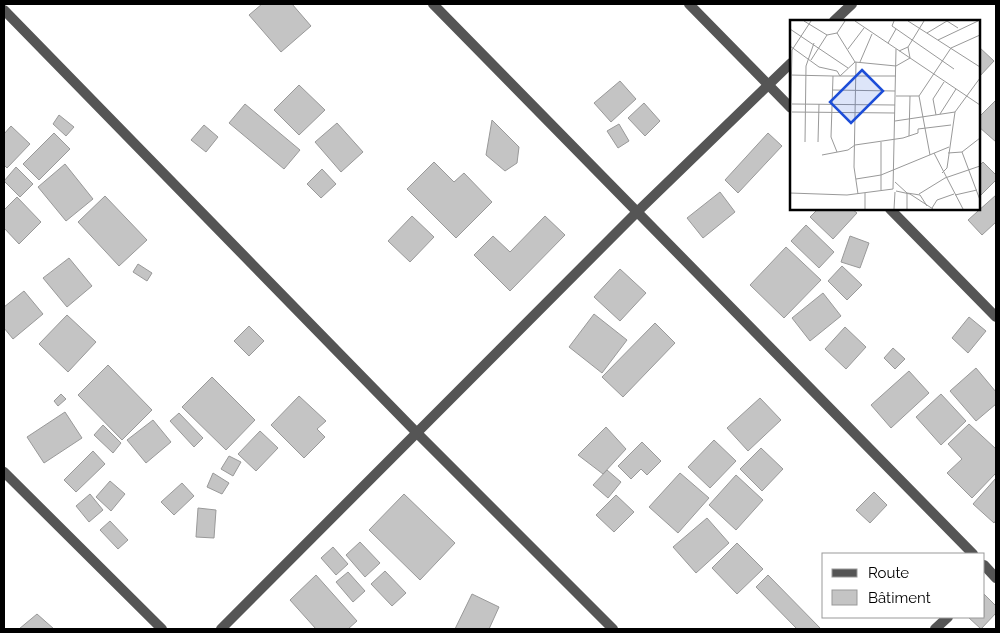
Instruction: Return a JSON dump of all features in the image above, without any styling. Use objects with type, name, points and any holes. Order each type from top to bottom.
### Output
[{"type":"street","points":[[433,4],[972,553]]},
{"type":"street","points":[[690,4],[790,107]]},
{"type":"street","points":[[835,20],[852,4]]},
{"type":"street","points":[[4,10],[417,433],[613,629]]},
{"type":"street","points":[[221,629],[637,212],[790,64]]},
{"type":"street","points":[[891,210],[996,317]]},
{"type":"street","points":[[4,472],[162,629]]},
{"type":"street","points":[[935,629],[947,618]]},
{"type":"building","points":[[262,4],[292,4],[311,26],[281,52],[249,15]]},
{"type":"building","points":[[980,48],[994,61],[980,76]]},
{"type":"building","points":[[620,81],[636,99],[611,122],[594,103]]},
{"type":"building","points":[[299,85],[325,110],[299,135],[274,110]]},
{"type":"building","points":[[996,100],[996,142],[980,128],[980,116]]},
{"type":"building","points":[[644,103],[660,121],[645,136],[628,118]]},
{"type":"building","points":[[245,104],[300,150],[284,169],[229,123]]},
{"type":"building","points":[[59,115],[74,127],[66,136],[53,124]]},
{"type":"building","points":[[492,120],[519,147],[517,163],[505,171],[486,155]]},
{"type":"building","points":[[337,123],[363,152],[341,172],[315,142]]},
{"type":"building","points":[[619,124],[629,141],[618,148],[607,131]]},
{"type":"building","points":[[204,125],[218,137],[206,152],[191,140]]},
{"type":"building","points":[[11,126],[30,144],[7,168],[4,165],[4,134]]},
{"type":"building","points":[[54,133],[70,149],[39,180],[23,164]]},
{"type":"building","points":[[768,133],[782,146],[738,193],[725,180]]},
{"type":"building","points":[[434,162],[454,182],[464,173],[492,202],[456,238],[407,189]]},
{"type":"building","points":[[983,162],[996,175],[996,180],[980,196],[980,165]]},
{"type":"building","points":[[65,164],[93,199],[66,221],[38,187]]},
{"type":"building","points":[[16,167],[33,184],[20,197],[4,181]]},
{"type":"building","points":[[322,169],[336,184],[321,198],[307,184]]},
{"type":"building","points":[[720,192],[735,212],[703,238],[687,218]]},
{"type":"building","points":[[996,195],[996,222],[982,235],[968,220]]},
{"type":"building","points":[[105,196],[147,240],[119,266],[78,222]]},
{"type":"building","points":[[17,197],[41,222],[19,244],[4,228],[4,210]]},
{"type":"building","points":[[817,210],[853,210],[857,213],[833,239],[810,217]]},
{"type":"building","points":[[412,216],[434,237],[410,262],[388,241]]},
{"type":"building","points":[[545,216],[565,235],[510,291],[474,255],[493,236],[510,252]]},
{"type":"building","points":[[806,225],[834,252],[819,268],[791,241]]},
{"type":"building","points":[[850,236],[869,243],[860,268],[841,262]]},
{"type":"building","points":[[786,247],[821,280],[784,318],[750,285]]},
{"type":"building","points":[[69,258],[92,286],[67,307],[43,278]]},
{"type":"building","points":[[138,264],[152,273],[147,281],[133,272]]},
{"type":"building","points":[[842,266],[862,285],[847,300],[828,281]]},
{"type":"building","points":[[620,269],[646,293],[620,321],[594,297]]},
{"type":"building","points":[[24,291],[43,314],[13,339],[4,328],[4,307]]},
{"type":"building","points":[[823,293],[841,316],[810,341],[792,318]]},
{"type":"building","points":[[594,314],[627,340],[602,373],[569,347]]},
{"type":"building","points":[[67,315],[96,342],[68,372],[39,344]]},
{"type":"building","points":[[969,317],[986,331],[968,353],[952,338]]},
{"type":"building","points":[[655,323],[675,343],[623,397],[602,377]]},
{"type":"building","points":[[249,326],[264,341],[249,356],[234,341]]},
{"type":"building","points":[[845,327],[866,347],[846,369],[825,349]]},
{"type":"building","points":[[893,348],[905,359],[895,369],[884,358]]},
{"type":"building","points":[[108,365],[152,410],[122,440],[78,395]]},
{"type":"building","points":[[976,368],[996,392],[996,404],[976,421],[950,391]]},
{"type":"building","points":[[909,371],[929,393],[891,428],[871,405]]},
{"type":"building","points":[[212,377],[255,420],[226,450],[182,407]]},
{"type":"building","points":[[61,394],[66,399],[58,406],[54,401]]},
{"type":"building","points":[[941,394],[966,421],[941,445],[916,417]]},
{"type":"building","points":[[299,396],[326,421],[317,429],[325,437],[304,458],[271,425]]},
{"type":"building","points":[[760,398],[781,420],[748,451],[727,428]]},
{"type":"building","points":[[65,412],[82,438],[44,463],[27,437]]},
{"type":"building","points":[[179,413],[203,438],[194,447],[170,421]]},
{"type":"building","points":[[153,420],[171,442],[146,463],[127,440]]},
{"type":"building","points":[[969,424],[996,449],[996,473],[972,498],[947,473],[962,459],[948,444]]},
{"type":"building","points":[[103,425],[121,443],[113,453],[94,435]]},
{"type":"building","points":[[606,427],[626,449],[603,474],[578,455]]},
{"type":"building","points":[[260,431],[278,448],[256,471],[238,454]]},
{"type":"building","points":[[714,440],[736,461],[710,488],[688,467]]},
{"type":"building","points":[[642,442],[661,461],[647,475],[641,469],[631,479],[618,466]]},
{"type":"building","points":[[761,448],[783,469],[762,491],[740,469]]},
{"type":"building","points":[[93,451],[105,464],[76,492],[64,480]]},
{"type":"building","points":[[229,456],[241,462],[233,476],[221,469]]},
{"type":"building","points":[[607,470],[621,482],[608,498],[593,485]]},
{"type":"building","points":[[213,473],[229,483],[222,494],[207,487]]},
{"type":"building","points":[[680,473],[709,498],[678,533],[649,507]]},
{"type":"building","points":[[736,475],[763,500],[736,530],[709,505]]},
{"type":"building","points":[[996,478],[996,520],[994,523],[973,504]]},
{"type":"building","points":[[110,481],[125,494],[111,511],[96,497]]},
{"type":"building","points":[[182,483],[194,496],[174,515],[161,502]]},
{"type":"building","points":[[874,492],[887,505],[870,523],[856,510]]},
{"type":"building","points":[[90,494],[103,510],[89,522],[76,506]]},
{"type":"building","points":[[404,494],[455,543],[420,580],[369,530]]},
{"type":"building","points":[[616,495],[634,512],[614,532],[596,515]]},
{"type":"building","points":[[198,508],[216,510],[214,538],[196,537]]},
{"type":"building","points":[[707,518],[729,543],[696,573],[673,547]]},
{"type":"building","points":[[110,521],[128,540],[118,549],[100,530]]},
{"type":"building","points":[[360,542],[380,563],[365,577],[346,555]]},
{"type":"building","points":[[737,543],[763,569],[737,594],[712,568]]},
{"type":"building","points":[[333,547],[348,564],[336,575],[321,558]]},
{"type":"building","points":[[385,571],[406,593],[392,606],[371,584]]},
{"type":"building","points":[[348,572],[365,591],[353,602],[336,582]]},
{"type":"building","points":[[316,575],[357,621],[348,629],[316,629],[290,600]]},
{"type":"building","points":[[768,575],[821,629],[797,629],[756,587]]},
{"type":"building","points":[[472,594],[499,607],[489,629],[455,629]]},
{"type":"building","points":[[985,595],[996,606],[996,613],[981,629],[969,618],[985,618]]},
{"type":"building","points":[[37,614],[54,629],[19,629]]}]
